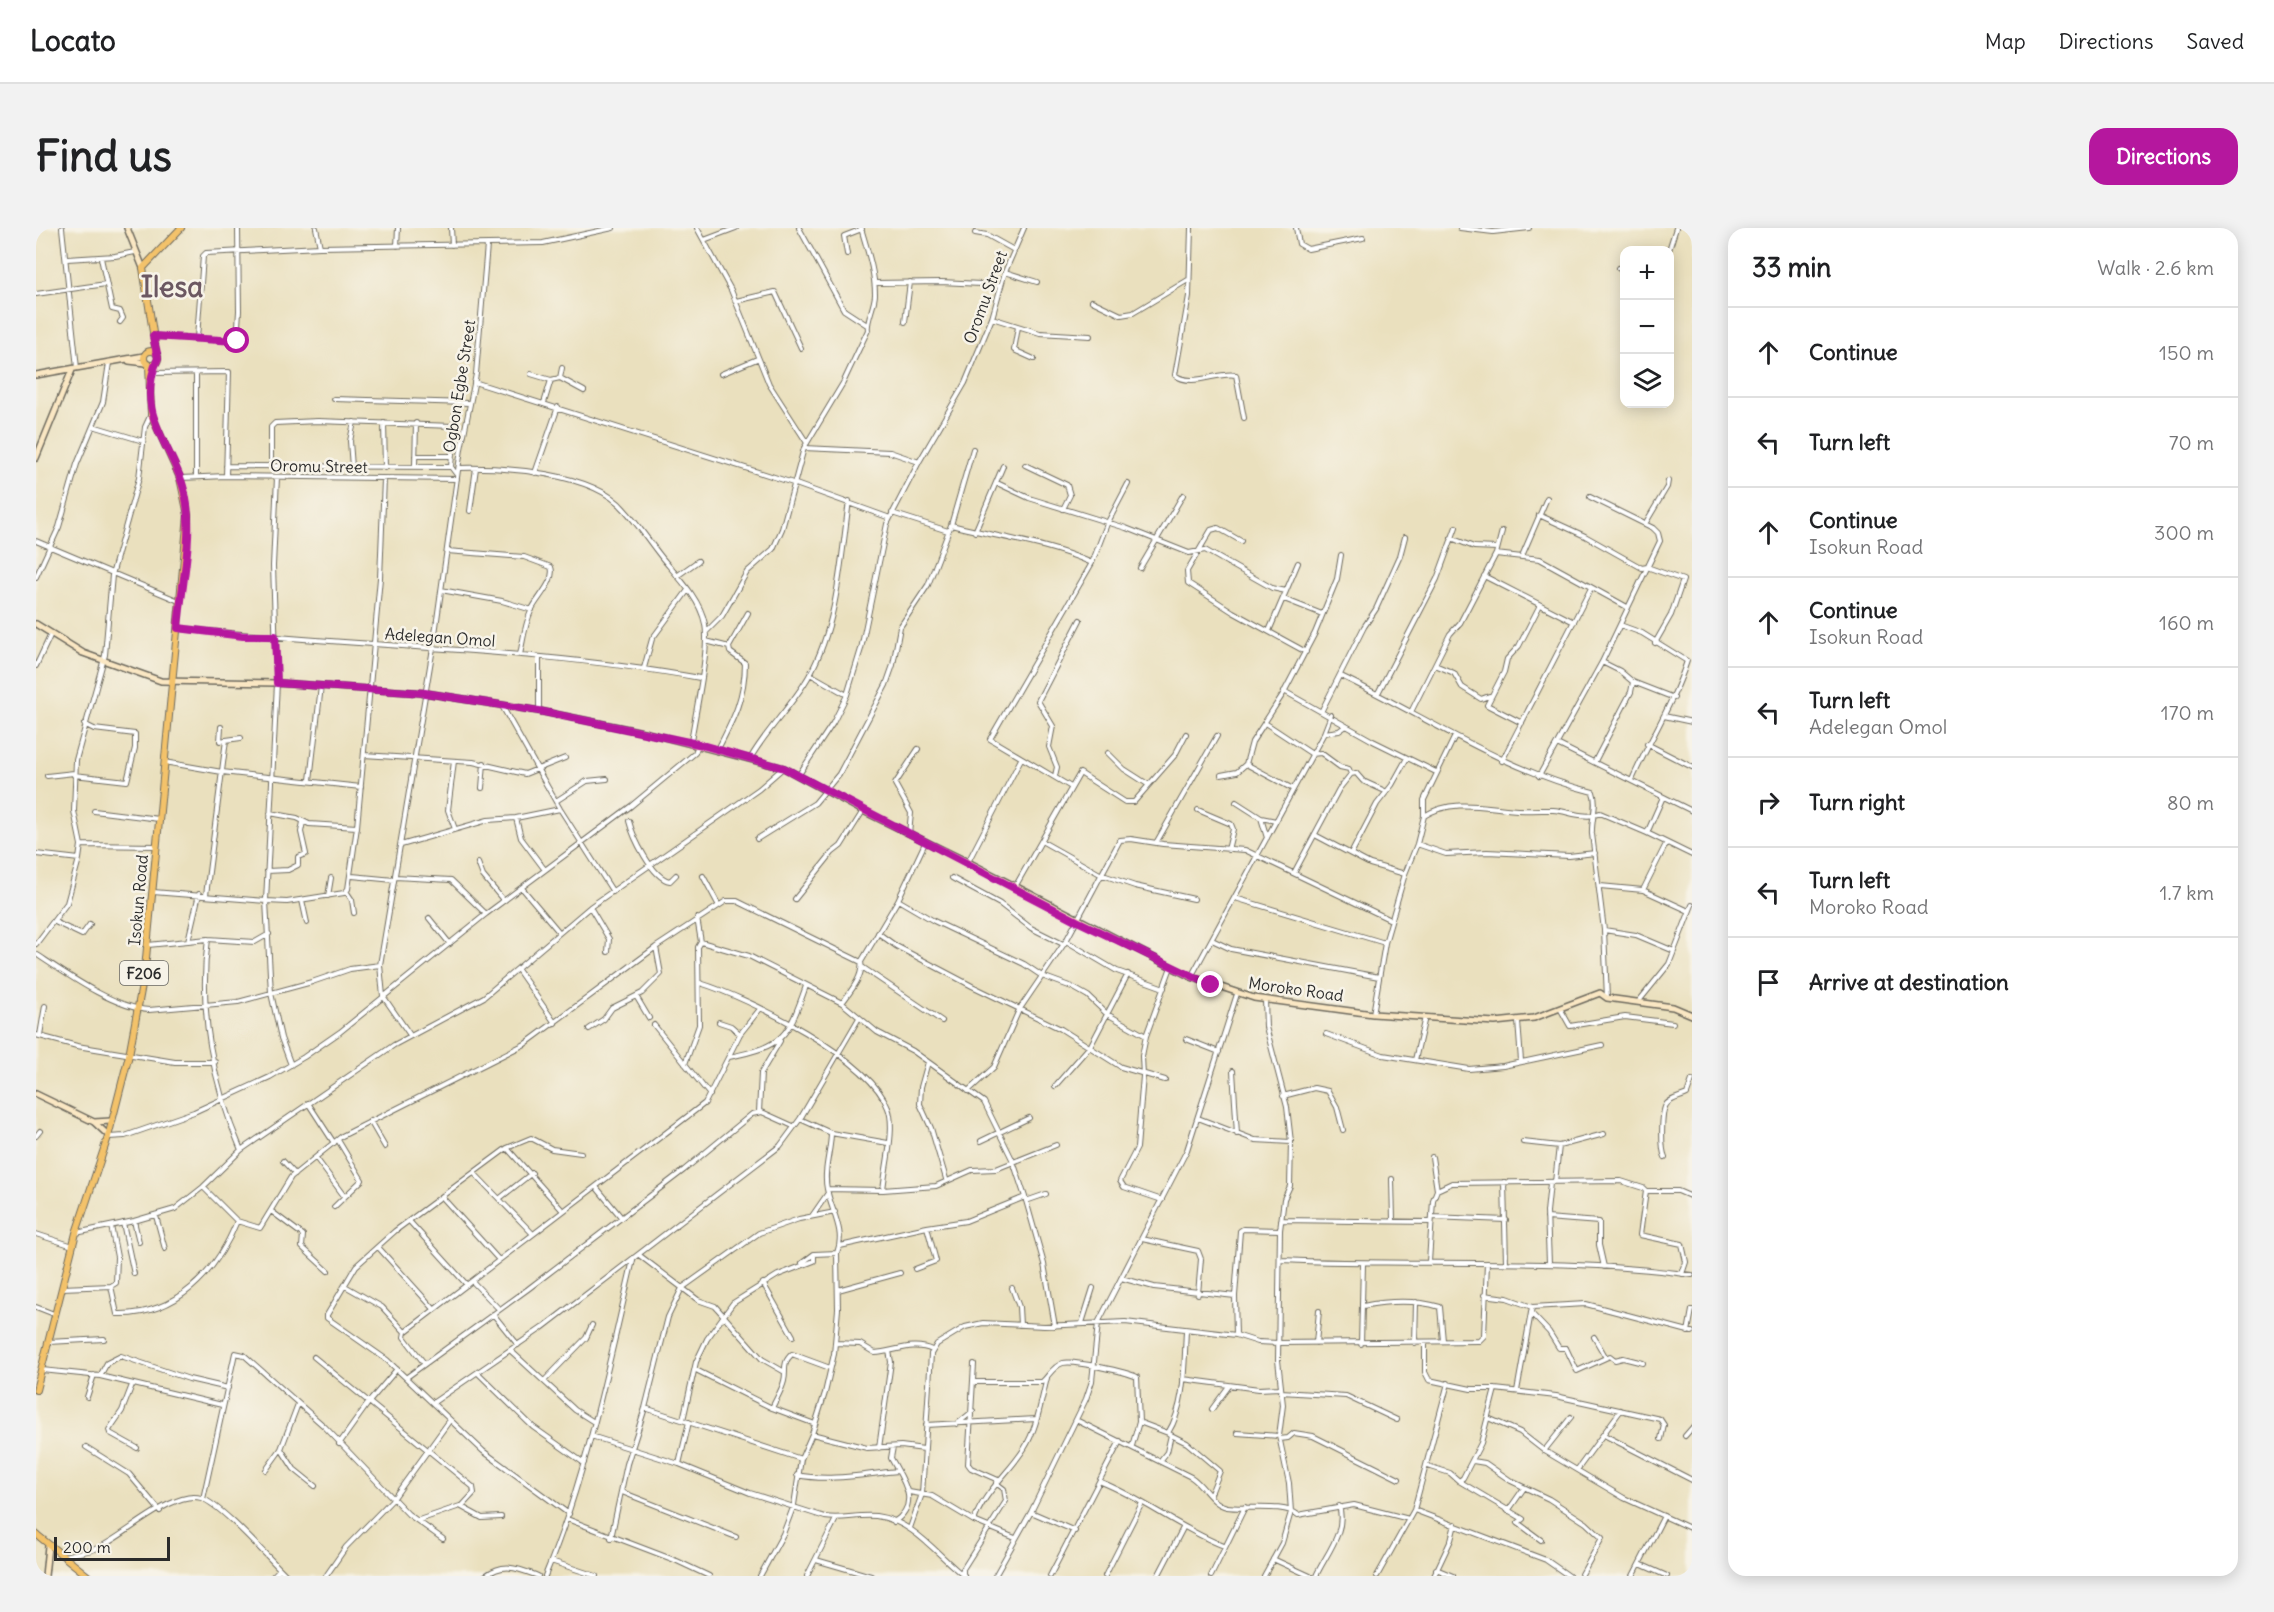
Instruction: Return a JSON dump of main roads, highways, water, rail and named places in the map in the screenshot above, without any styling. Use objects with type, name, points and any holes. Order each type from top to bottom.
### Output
[{"type":"main road","name":"F206","points":[[153,337],[148,360],[158,358],[143,268],[181,228]]},
{"type":"main road","points":[[148,360],[156,352]]},
{"type":"main road","name":"Isokun Road","points":[[36,1390],[76,1233],[108,1136],[129,1055],[148,945],[187,536],[187,506],[180,478],[151,414],[151,373],[148,360]]},
{"type":"main road","points":[[36,1534],[88,1576]]},
{"type":"district","name":"Ilesa","points":[[172,287]]}]
